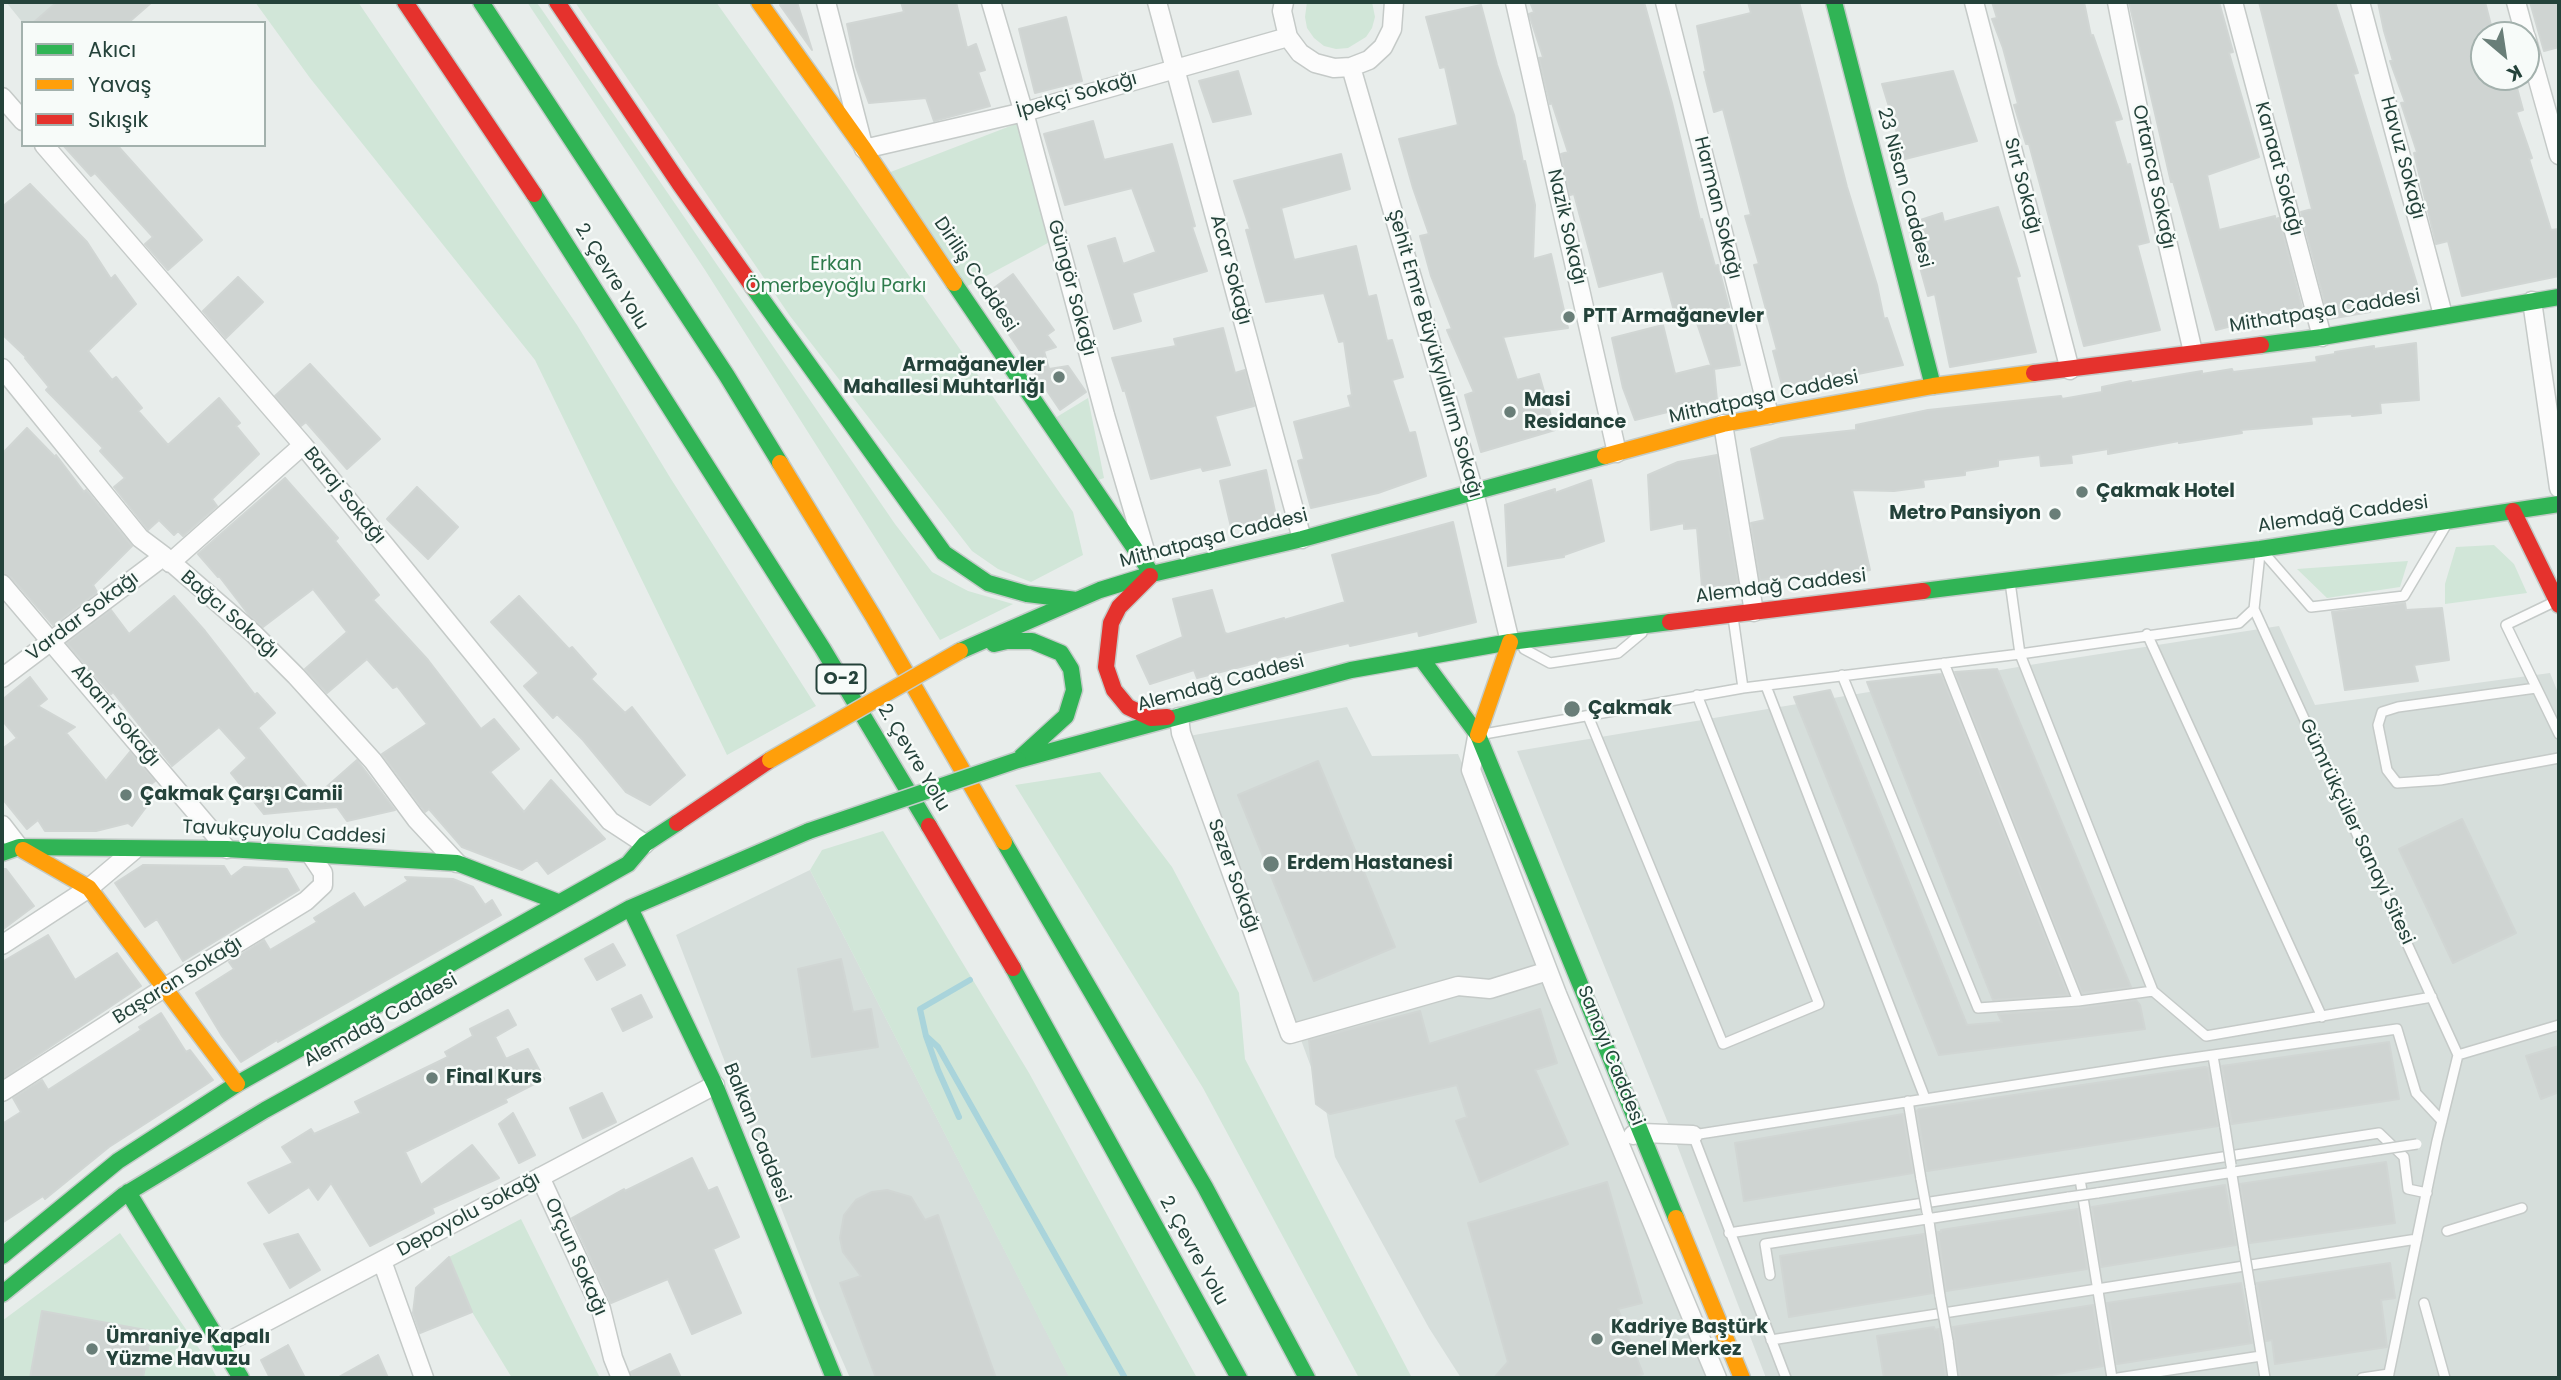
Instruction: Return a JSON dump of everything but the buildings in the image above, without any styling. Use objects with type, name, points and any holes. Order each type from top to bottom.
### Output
[{"type":"main road","name":"2. Çevre Yolu","points":[[405,2],[525,180],[823,649],[1021,981],[1239,1378]]},
{"type":"main road","name":"2. Çevre Yolu","points":[[481,2],[727,376],[873,616],[1205,1187],[1307,1378]]},
{"type":"main road","points":[[557,2],[679,183],[944,553],[988,583],[1027,594],[1077,600]]},
{"type":"main road","name":"Diriliş Caddesi","points":[[759,2],[864,149],[1152,574]]},
{"type":"main road","name":"23 Nisan Caddesi","points":[[1834,2],[1933,386]]},
{"type":"main road","name":"Mithatpaşa Caddesi","points":[[960,651],[1077,600],[1152,574],[1303,539],[1723,424],[1933,386],[2322,337],[2559,296]]},
{"type":"main road","points":[[2449,520],[2496,499],[2559,488]]},
{"type":"main road","name":"Alemdağ Caddesi","points":[[2,1294],[128,1192],[265,1110],[630,908],[809,831],[1018,760],[1351,670],[1510,642],[2260,549],[2559,504]]},
{"type":"main road","points":[[2513,511],[2558,603]]},
{"type":"main road","points":[[1152,574],[1119,607],[1111,623],[1106,667],[1114,690],[1128,707],[1151,718],[1179,717]]},
{"type":"main road","points":[[960,651],[1007,641],[1032,641],[1060,653],[1071,669],[1074,690],[1066,716],[1018,760]]},
{"type":"main road","name":"Sanayi Caddesi","points":[[1478,735],[1510,642]]},
{"type":"main road","name":"Alemdağ Caddesi","points":[[2,1256],[106,1170],[237,1084],[628,864],[645,844],[770,760],[960,651]]},
{"type":"main road","name":"Sanayi Caddesi","points":[[1421,658],[1478,735],[1742,1378]]},
{"type":"main road","name":"Tavukçuyolu Caddesi","points":[[10,850],[227,849],[457,863],[558,902]]},
{"type":"main road","points":[[10,850],[89,888],[237,1084]]},
{"type":"main road","name":"Balkan Caddesi","points":[[630,908],[715,1084],[834,1378]]},
{"type":"main road","points":[[128,1192],[241,1378]]},
{"type":"street","points":[[826,2],[864,149]]},
{"type":"street","name":"Güngör Sokağı","points":[[991,2],[1024,112],[1105,415],[1152,574]]},
{"type":"street","name":"Acar Sokağı","points":[[1157,2],[1303,539]]},
{"type":"street","points":[[1284,2],[1282,11],[1288,37],[1300,53],[1315,64],[1334,68],[1351,67],[1369,60],[1383,47],[1392,29],[1394,2]]},
{"type":"street","name":"Nazik Sokağı","points":[[1515,2],[1617,453]]},
{"type":"street","name":"Harman Sokağı","points":[[1665,2],[1769,415]]},
{"type":"street","name":"Sırt Sokağı","points":[[1974,2],[2070,370]]},
{"type":"street","name":"Ortanca Sokağı","points":[[2117,2],[2148,159],[2193,352]]},
{"type":"street","name":"Kanaat Sokağı","points":[[2233,2],[2322,337]]},
{"type":"street","name":"Havuz Sokağı","points":[[2360,2],[2443,315]]},
{"type":"street","points":[[2516,2],[2522,21]]},
{"type":"street","name":"İpekçi Sokağı","points":[[864,149],[1024,112],[1288,37]]},
{"type":"street","name":"Şehit Emre Büyükyıldırım Sokağı","points":[[1351,67],[1474,492],[1510,642]]},
{"type":"street","points":[[2540,86],[2559,155]]},
{"type":"street","points":[[2,97],[21,119]]},
{"type":"street","name":"Baraj Sokağı","points":[[46,147],[303,445],[610,821],[645,844]]},
{"type":"street","points":[[2532,301],[2559,488]]},
{"type":"street","name":"Bağcı Sokağı","points":[[2,368],[139,538],[254,634],[296,676],[373,761],[416,819],[457,863]]},
{"type":"street","points":[[1723,424],[1754,612]]},
{"type":"street","name":"Vardar Sokağı","points":[[2,678],[167,559],[303,445]]},
{"type":"street","name":"Abant Sokağı","points":[[2,584],[227,849]]},
{"type":"street","name":"Sezer Sokağı","points":[[1179,717],[1181,733],[1290,1034],[1458,986],[1490,989],[1548,971]]},
{"type":"street","name":"Sanayi Caddesi","points":[[1478,735],[1471,770],[1548,971],[1717,1378]]},
{"type":"street","points":[[2,825],[10,850]]},
{"type":"street","points":[[2,945],[89,888],[134,850]]},
{"type":"street","name":"Başaran Sokağı","points":[[2,1092],[306,901],[323,884],[323,873],[311,855]]},
{"type":"street","name":"Depoyolu Sokağı","points":[[222,1345],[715,1084]]},
{"type":"street","points":[[1616,1139],[1642,1133],[1693,1135]]},
{"type":"street","name":"Orçun Sokağı","points":[[540,1177],[601,1309],[613,1358],[621,1378]]},
{"type":"street","points":[[382,1261],[424,1378]]},
{"type":"lane","points":[[2260,549],[2311,607],[2404,596],[2449,520]]},
{"type":"lane","points":[[1478,735],[1743,688],[2021,654],[2239,623],[2255,610],[2260,549]]},
{"type":"lane","points":[[2010,581],[2021,654],[2153,991],[2206,1036],[2432,997]]},
{"type":"lane","points":[[2558,603],[2506,625],[2559,734]]},
{"type":"lane","name":"Gümrükçüler Sanayi Sitesi","points":[[2255,610],[2458,1055]]},
{"type":"lane","points":[[1733,613],[1743,688]]},
{"type":"lane","points":[[1510,642],[1550,663],[1618,653],[1655,624]]},
{"type":"lane","points":[[2147,635],[2322,1017]]},
{"type":"lane","points":[[1944,663],[2078,1001]]},
{"type":"lane","points":[[1842,675],[1978,1008],[2078,1001],[2153,991]]},
{"type":"lane","points":[[1766,686],[1925,1098]]},
{"type":"lane","points":[[2536,688],[2398,706],[2382,712],[2378,724],[2387,770],[2397,783],[2440,780],[2559,758]]},
{"type":"lane","points":[[1588,716],[1723,1044],[1819,1004],[1697,695]]},
{"type":"lane","points":[[2362,1378],[2389,1376],[2437,1141],[2458,1055],[2559,1025]]},
{"type":"lane","points":[[1786,1378],[1693,1135],[2397,1028],[2416,1093],[2442,1121]]},
{"type":"lane","points":[[2213,1055],[2264,1376]]},
{"type":"lane","points":[[1908,1101],[1953,1378]]},
{"type":"lane","points":[[1729,1233],[2379,1133],[2404,1157],[2408,1189],[2427,1193]]},
{"type":"lane","points":[[1770,1275],[1765,1244],[1928,1216],[2097,1193],[2231,1169],[2437,1141]]},
{"type":"lane","points":[[2080,1179],[2112,1378]]},
{"type":"lane","points":[[2447,1231],[2522,1208]]},
{"type":"lane","points":[[1771,1340],[2417,1239]]},
{"type":"lane","points":[[2424,1303],[2445,1378]]},
{"type":"lane","points":[[2118,1378],[2261,1356]]},
{"type":"shaded area","points":[[6,2],[150,2],[128,21],[21,21]]},
{"type":"shaded area","points":[[2279,626],[2315,705],[2550,673],[2559,695],[2559,1378],[1766,1378],[1677,1145],[1517,751]]},
{"type":"shaded area","points":[[1347,707],[1372,756],[1458,754],[1629,1148],[1724,1378],[1461,1378],[1429,1328],[1335,1157],[1325,1105],[1189,736]]},
{"type":"shaded area","points":[[810,870],[1070,1378],[850,1378],[822,1314],[676,935]]},
{"type":"green space","points":[[255,2],[358,2],[577,325],[671,479],[816,706],[727,755],[535,360],[310,78]]},
{"type":"green space","points":[[527,2],[536,2],[540,7],[895,524],[932,572],[968,591],[1013,604],[940,640],[705,270]]},
{"type":"green space","name":"Erkan Ömerbeyoğlu Parkı","points":[[575,2],[716,2],[1073,512],[1083,555],[1031,582],[998,569],[972,551],[790,316]]},
{"type":"green space","points":[[1307,2],[1372,2],[1375,17],[1372,28],[1366,37],[1348,48],[1324,46],[1307,28]]},
{"type":"green space","points":[[1026,120],[1059,237],[960,290],[888,173]]},
{"type":"green space","points":[[1088,398],[1104,478],[1092,482],[1055,418]]},
{"type":"green space","points":[[2494,545],[2514,564],[2527,593],[2445,604],[2445,584],[2456,547]]},
{"type":"green space","points":[[2408,561],[2400,587],[2327,598],[2297,569]]},
{"type":"green space","points":[[1100,772],[1172,867],[1239,993],[1245,1059],[1412,1378],[1359,1378],[1203,1088],[1015,785]]},
{"type":"green space","points":[[883,831],[1029,1073],[1197,1378],[1069,1377],[810,870],[822,850]]},
{"type":"green space","points":[[521,1219],[600,1378],[512,1378],[472,1312],[449,1257]]},
{"type":"green space","points":[[120,1233],[217,1378],[2,1378],[2,1321]]},
{"type":"waterway","points":[[959,1117],[938,1070],[920,1009],[970,980]]},
{"type":"waterway","points":[[926,1036],[938,1047],[1125,1378]]},
{"type":"traffic: fast","points":[[481,2],[727,376],[780,463]]},
{"type":"traffic: fast","points":[[1834,2],[1933,386]]},
{"type":"traffic: fast","points":[[534,194],[823,649],[929,826]]},
{"type":"traffic: fast","points":[[954,283],[1152,574]]},
{"type":"traffic: fast","points":[[753,287],[944,553],[988,583],[1027,594],[1077,600]]},
{"type":"traffic: fast","points":[[2261,345],[2559,297]]},
{"type":"traffic: fast","points":[[960,651],[1100,590],[1152,574],[1302,539],[1605,456]]},
{"type":"traffic: fast","points":[[1923,591],[2260,549],[2559,504]]},
{"type":"traffic: fast","points":[[1018,760],[1351,670],[1510,642],[1670,622]]},
{"type":"traffic: fast","points":[[994,644],[1032,641],[1061,653],[1071,669],[1074,690],[1066,716],[1021,757]]},
{"type":"traffic: fast","points":[[1421,658],[1478,735],[1676,1218]]},
{"type":"traffic: fast","points":[[809,831],[1018,760]]},
{"type":"traffic: fast","points":[[2,1256],[118,1161],[237,1084],[628,864],[645,844],[677,823]]},
{"type":"traffic: fast","points":[[2,1294],[124,1195],[265,1110],[630,908],[809,831]]},
{"type":"traffic: fast","points":[[1004,842],[1205,1187],[1307,1378]]},
{"type":"traffic: fast","points":[[2,853],[19,847],[227,849],[457,863],[558,902]]},
{"type":"traffic: fast","points":[[630,908],[715,1085],[834,1378]]},
{"type":"traffic: fast","points":[[1013,968],[1239,1378]]},
{"type":"traffic: fast","points":[[128,1192],[241,1378]]},
{"type":"traffic: slow","points":[[759,2],[864,149],[954,283]]},
{"type":"traffic: slow","points":[[1605,456],[1723,424],[1933,386],[2034,373]]},
{"type":"traffic: slow","points":[[780,463],[873,616],[1004,842]]},
{"type":"traffic: slow","points":[[1478,735],[1510,642]]},
{"type":"traffic: slow","points":[[770,760],[960,651]]},
{"type":"traffic: slow","points":[[23,850],[89,888],[237,1084]]},
{"type":"traffic: slow","points":[[1676,1218],[1742,1378]]},
{"type":"traffic: jam","points":[[405,2],[534,194]]},
{"type":"traffic: jam","points":[[557,2],[753,287]]},
{"type":"traffic: jam","points":[[2034,373],[2261,345]]},
{"type":"traffic: jam","points":[[2513,511],[2559,605]]},
{"type":"traffic: jam","points":[[1150,576],[1119,607],[1111,623],[1106,667],[1114,690],[1128,707],[1151,718],[1167,717]]},
{"type":"traffic: jam","points":[[1670,622],[1923,591]]},
{"type":"traffic: jam","points":[[677,823],[770,760]]},
{"type":"traffic: jam","points":[[929,826],[1013,968]]},
{"type":"place","name":"PTT Armağanevler","points":[[1569,317]]},
{"type":"place","name":"Armağanevler Mahallesi Muhtarlığı","points":[[1059,377]]},
{"type":"place","name":"Masi Residance","points":[[1510,412]]},
{"type":"place","name":"Çakmak Hotel","points":[[2082,492]]},
{"type":"place","name":"Metro Pansiyon","points":[[2055,514]]},
{"type":"place","name":"Çakmak","points":[[1572,709]]},
{"type":"place","name":"Çakmak Çarşı Camii","points":[[126,795]]},
{"type":"place","name":"Erdem Hastanesi","points":[[1271,864]]},
{"type":"place","name":"Final Kurs","points":[[432,1078]]},
{"type":"place","name":"Kadriye Baştürk Genel Merkez","points":[[1597,1339]]},
{"type":"place","name":"Ümraniye Kapalı Yüzme Havuzu","points":[[92,1349]]}]
